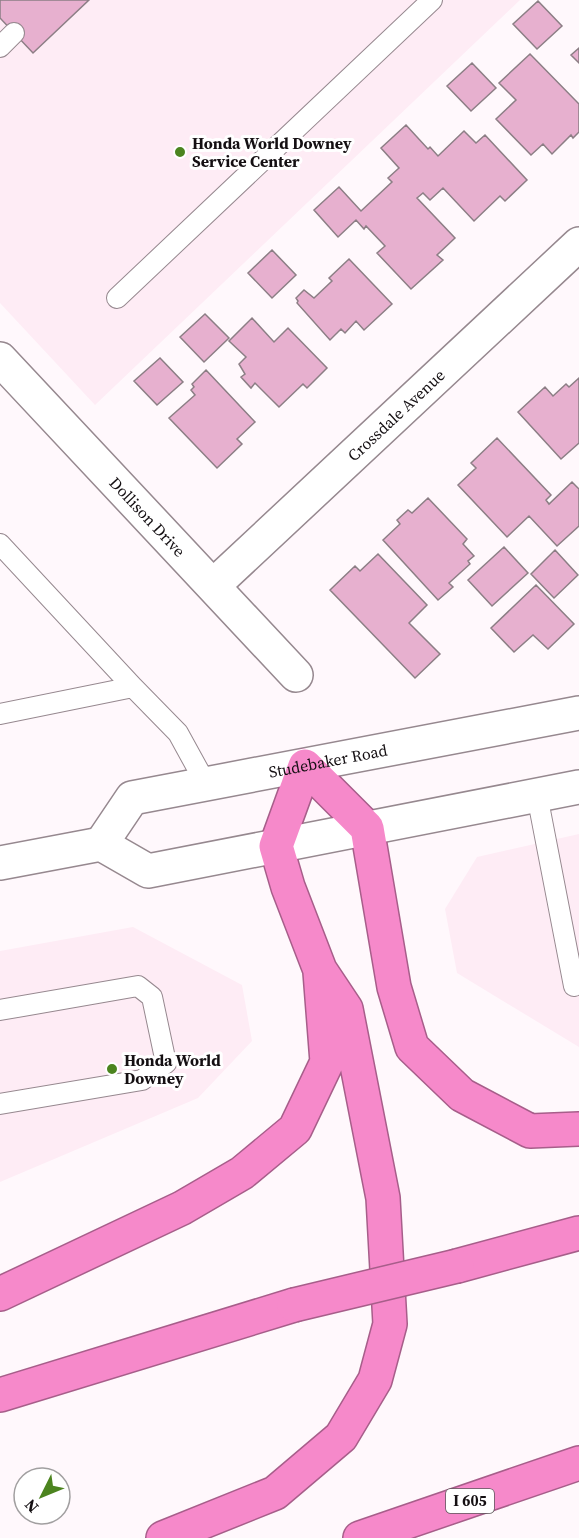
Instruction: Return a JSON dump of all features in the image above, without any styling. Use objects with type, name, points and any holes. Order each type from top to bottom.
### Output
[{"type":"highway","points":[[163,1538],[275,1492],[341,1437],[375,1380],[390,1324],[383,1198],[346,1008],[320,970],[288,887],[276,846],[305,766],[367,828],[394,987],[412,1047],[462,1095],[530,1131],[579,1130]]},
{"type":"highway","points":[[0,1294],[182,1208],[242,1173],[295,1130],[327,1062],[320,970]]},
{"type":"highway","points":[[0,1395],[294,1305],[457,1266],[579,1233]]},
{"type":"highway","name":"I 605","points":[[360,1538],[579,1463]]},
{"type":"main road","name":"Crossdale Avenue","points":[[214,585],[579,244]]},
{"type":"main road","name":"Dollison Drive","points":[[0,359],[296,675]]},
{"type":"main road","name":"Studebaker Road","points":[[101,844],[132,798],[579,713]]},
{"type":"main road","points":[[0,863],[101,844],[148,871],[579,787]]},
{"type":"lane","points":[[117,298],[432,0]]},
{"type":"lane","points":[[0,544],[178,733],[206,784]]},
{"type":"lane","points":[[0,714],[133,687]]},
{"type":"lane","points":[[537,795],[573,986]]},
{"type":"lane","points":[[0,1010],[138,986],[152,997],[166,1063],[142,1080],[0,1104]]},
{"type":"shaded area","name":"Honda World Downey Service Center","points":[[0,0],[520,0],[95,405],[0,303]]},
{"type":"shaded area","points":[[579,834],[579,1047],[457,973],[445,909],[477,857]]},
{"type":"shaded area","name":"Honda World Downey","points":[[133,927],[242,985],[252,1041],[198,1098],[0,1182],[0,951]]},
{"type":"building","points":[[0,0],[89,0],[33,53],[0,18]]},
{"type":"building","points":[[538,1],[562,26],[537,49],[513,24]]},
{"type":"building","points":[[579,48],[579,63],[571,55]]},
{"type":"building","points":[[530,54],[579,104],[579,132],[573,138],[571,135],[552,154],[543,144],[531,155],[496,119],[516,100],[499,83]]},
{"type":"building","points":[[472,63],[496,88],[471,111],[447,86]]},
{"type":"building","points":[[406,125],[428,149],[430,147],[438,156],[464,131],[476,143],[485,135],[527,180],[505,201],[500,196],[474,221],[443,188],[430,200],[423,193],[417,198],[455,238],[437,255],[443,260],[411,289],[377,253],[385,246],[366,226],[364,229],[356,220],[338,237],[314,210],[339,187],[361,211],[392,182],[388,178],[399,168],[381,148]]},
{"type":"building","points":[[272,250],[296,275],[272,298],[248,273]]},
{"type":"building","points":[[349,259],[392,304],[364,330],[356,321],[345,333],[341,329],[330,340],[297,303],[296,298],[304,290],[314,298],[332,281],[329,278]]},
{"type":"building","points":[[205,314],[229,338],[204,362],[180,337]]},
{"type":"building","points":[[252,318],[274,342],[288,328],[327,368],[307,388],[303,384],[279,407],[255,383],[251,388],[241,377],[245,374],[239,364],[246,357],[229,341]]},
{"type":"building","points":[[160,358],[183,382],[157,405],[134,381]]},
{"type":"building","points":[[206,370],[255,422],[237,439],[242,444],[217,468],[169,418],[195,395],[191,390],[194,387],[192,384]]},
{"type":"building","points":[[579,378],[579,443],[561,459],[518,412],[545,387],[553,396],[566,384],[569,387]]},
{"type":"building","points":[[497,438],[551,495],[546,500],[549,504],[572,482],[579,489],[579,526],[557,546],[529,516],[507,537],[458,485],[476,468],[471,463]]},
{"type":"building","points":[[428,498],[467,539],[463,544],[474,556],[468,561],[470,564],[449,583],[453,587],[438,600],[383,540],[400,524],[397,520],[408,510],[412,513]]},
{"type":"building","points":[[504,547],[528,573],[492,606],[468,580]]},
{"type":"building","points":[[555,550],[578,575],[554,598],[531,574]]},
{"type":"building","points":[[378,554],[427,605],[409,623],[440,654],[415,678],[330,590],[355,566],[360,571]]},
{"type":"building","points":[[536,585],[574,624],[548,649],[533,635],[514,652],[491,628]]},
{"type":"place","name":"Honda World Downey Service Center","points":[[180,152]]},
{"type":"place","name":"Honda World Downey","points":[[112,1069]]}]
